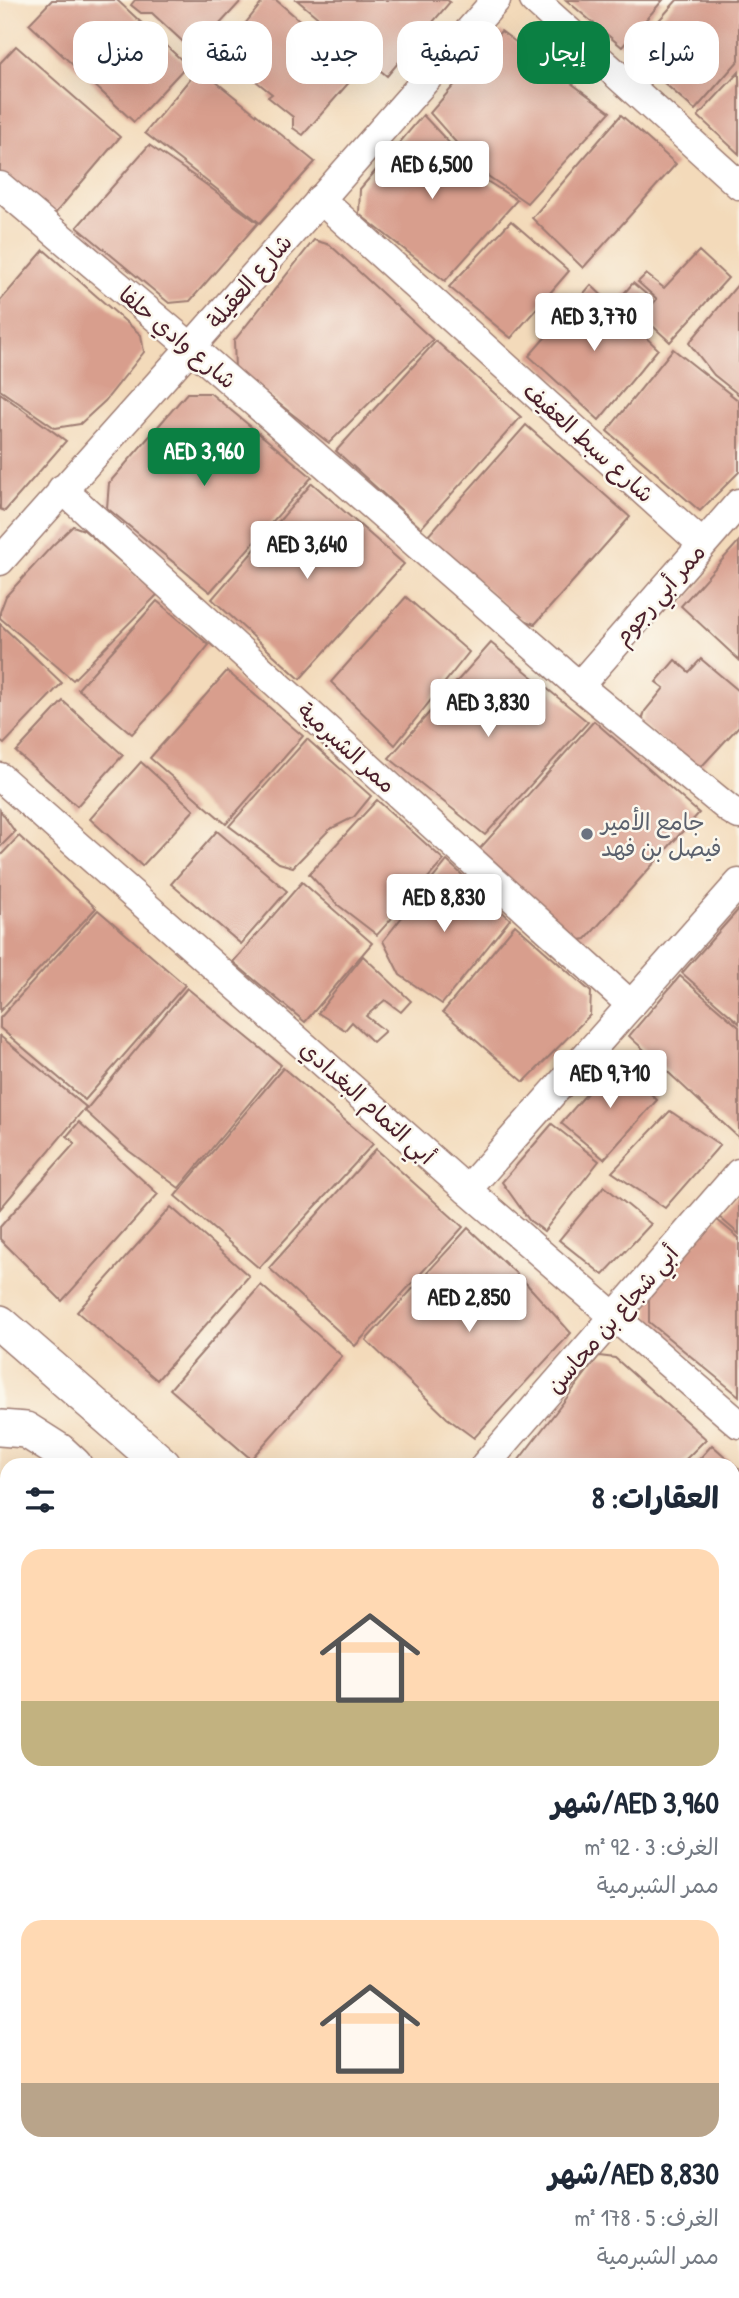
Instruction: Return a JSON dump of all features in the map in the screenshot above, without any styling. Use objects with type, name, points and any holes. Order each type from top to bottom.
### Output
[{"type":"street","name":"شارع العقيلة","points":[[0,561],[496,0]]},
{"type":"street","points":[[534,0],[739,185]]},
{"type":"street","name":"شارع وادي حلفا","points":[[0,186],[191,347],[579,686],[736,807]]},
{"type":"street","name":"شارع سبط العفيف","points":[[320,199],[702,544]]},
{"type":"street","name":"ممر الشبرمية","points":[[62,489],[631,1005]]},
{"type":"street","name":"ممر أبي رجوم","points":[[579,686],[739,503]]},
{"type":"street","name":"أبي التمام البغدادي","points":[[0,777],[467,1190],[739,1424]]},
{"type":"street","points":[[467,1190],[739,883]]},
{"type":"street","name":"أبي شجاع بن محاسن","points":[[491,1458],[739,1173]]},
{"type":"street","points":[[0,1323],[155,1458]]},
{"type":"street","points":[[0,1428],[26,1430],[66,1458]]},
{"type":"building","points":[[52,0],[117,0],[140,21],[73,21],[73,65],[29,24]]},
{"type":"building","points":[[135,0],[242,0],[223,21],[182,21],[182,41],[168,28],[168,21],[161,21],[152,13],[141,13],[131,5]]},
{"type":"building","points":[[264,0],[276,0],[301,21],[286,21],[286,84],[348,84],[303,135],[293,128],[293,117],[268,97],[272,94],[260,84],[272,84],[272,21],[247,21]]},
{"type":"building","points":[[297,0],[450,2],[434,21],[397,21],[397,64],[387,76],[383,73],[383,21],[322,21]]},
{"type":"building","points":[[566,0],[663,0],[645,21],[624,21],[622,47],[610,37],[610,21],[591,21]]},
{"type":"building","points":[[677,0],[739,0],[739,60],[719,83],[719,21],[658,21]]},
{"type":"building","points":[[503,32],[517,43],[517,84],[572,84],[610,112],[527,203],[482,172],[430,113],[455,84],[503,84]]},
{"type":"building","points":[[16,46],[120,137],[53,216],[0,175],[0,63]]},
{"type":"building","points":[[168,47],[182,60],[182,70],[134,122],[93,84],[168,84]]},
{"type":"building","points":[[739,72],[739,154],[698,116]]},
{"type":"building","points":[[186,84],[219,84],[315,162],[260,223],[145,133]]},
{"type":"building","points":[[665,84],[718,84],[695,110]]},
{"type":"building","points":[[423,115],[482,178],[517,200],[445,281],[359,214],[360,189]]},
{"type":"building","points":[[621,115],[676,164],[583,268],[532,218]]},
{"type":"building","points":[[149,145],[258,223],[190,301],[169,303],[77,227]]},
{"type":"building","points":[[511,221],[569,271],[511,338],[449,287]]},
{"type":"building","points":[[314,240],[330,245],[433,340],[329,443],[235,369],[234,341]]},
{"type":"building","points":[[44,250],[141,335],[144,352],[105,401],[80,424],[55,428],[0,390],[0,301]]},
{"type":"building","points":[[699,251],[728,278],[670,342],[642,316],[657,299],[638,282],[646,274],[664,288]]},
{"type":"building","points":[[633,283],[652,299],[638,314],[620,298]]},
{"type":"building","points":[[739,283],[739,395],[714,375],[689,343]]},
{"type":"building","points":[[591,285],[658,349],[599,420],[529,356]]},
{"type":"building","points":[[436,341],[521,417],[421,528],[336,451]]},
{"type":"building","points":[[673,349],[739,401],[739,472],[700,511],[607,431]]},
{"type":"building","points":[[0,393],[66,441],[5,511],[0,509]]},
{"type":"building","points":[[187,393],[210,393],[312,477],[210,592],[107,508],[109,483]]},
{"type":"building","points":[[526,425],[630,517],[535,624],[519,618],[427,537]]},
{"type":"building","points":[[312,483],[404,564],[300,679],[212,599]]},
{"type":"building","points":[[73,526],[84,530],[158,594],[73,680],[0,618],[0,612],[6,596]]},
{"type":"building","points":[[739,541],[739,660],[681,606]]},
{"type":"building","points":[[406,597],[469,652],[395,745],[331,682]]},
{"type":"building","points":[[157,601],[209,645],[132,734],[78,689]]},
{"type":"building","points":[[0,624],[62,683],[4,744],[0,741]]},
{"type":"building","points":[[491,643],[588,722],[485,835],[389,758]]},
{"type":"building","points":[[701,659],[739,691],[739,726],[702,766],[688,761],[641,724],[645,711],[664,688],[656,682],[675,660],[689,672]]},
{"type":"building","points":[[227,671],[303,736],[226,824],[150,758]]},
{"type":"building","points":[[63,701],[123,755],[77,806],[16,752]]},
{"type":"building","name":"جامع الأمير فيصل بن فهد","points":[[594,721],[699,813],[586,939],[573,941],[475,854]]},
{"type":"building","points":[[307,739],[371,796],[354,817],[330,829],[293,867],[279,863],[229,826]]},
{"type":"building","points":[[141,762],[194,810],[142,866],[90,819]]},
{"type":"building","points":[[377,800],[444,860],[377,935],[338,905],[309,874]]},
{"type":"building","points":[[0,810],[15,832],[0,847]]},
{"type":"building","points":[[217,831],[287,891],[241,944],[171,884]]},
{"type":"building","points":[[19,836],[96,908],[0,1011],[0,856]]},
{"type":"building","points":[[447,861],[510,919],[442,1004],[400,975],[383,941]]},
{"type":"building","points":[[302,882],[372,943],[305,1022],[233,962]]},
{"type":"building","points":[[739,909],[739,1023],[682,973]]},
{"type":"building","points":[[98,910],[185,985],[85,1100],[0,1028],[0,1018]]},
{"type":"building","points":[[515,925],[591,992],[590,1015],[524,1082],[443,1012]]},
{"type":"building","points":[[363,956],[411,1001],[401,1012],[385,1000],[366,1016],[385,1031],[373,1042],[352,1022],[345,1030],[318,1013]]},
{"type":"building","points":[[680,976],[739,1027],[739,1138],[629,1036]]},
{"type":"building","points":[[187,988],[281,1065],[179,1188],[129,1151],[85,1111]]},
{"type":"building","points":[[0,1036],[86,1107],[0,1209]]},
{"type":"building","points":[[617,1059],[657,1100],[604,1159],[561,1123]]},
{"type":"building","points":[[283,1068],[373,1144],[259,1268],[175,1196]]},
{"type":"building","points":[[670,1111],[720,1145],[665,1208],[612,1172]]},
{"type":"building","points":[[79,1122],[158,1194],[62,1301],[0,1239],[0,1227],[75,1143],[67,1136]]},
{"type":"building","points":[[552,1124],[599,1161],[544,1231],[529,1220],[502,1182]]},
{"type":"building","points":[[376,1149],[463,1227],[355,1346],[269,1268]]},
{"type":"building","points":[[604,1186],[651,1224],[603,1275],[559,1240]]},
{"type":"building","points":[[739,1194],[739,1234],[719,1217]]},
{"type":"building","points":[[171,1207],[249,1276],[157,1380],[77,1312]]},
{"type":"building","points":[[716,1219],[739,1238],[739,1396],[649,1322],[649,1294]]},
{"type":"building","points":[[468,1228],[523,1280],[571,1333],[474,1438],[447,1418],[366,1340]]},
{"type":"building","points":[[261,1285],[342,1356],[252,1458],[170,1389]]},
{"type":"building","points":[[599,1356],[615,1358],[706,1439],[687,1458],[520,1458]]},
{"type":"building","points":[[712,1445],[727,1458],[700,1458]]},
{"type":"place","name":"جامع الأمير فيصل بن فهد","points":[[587,834]]}]
